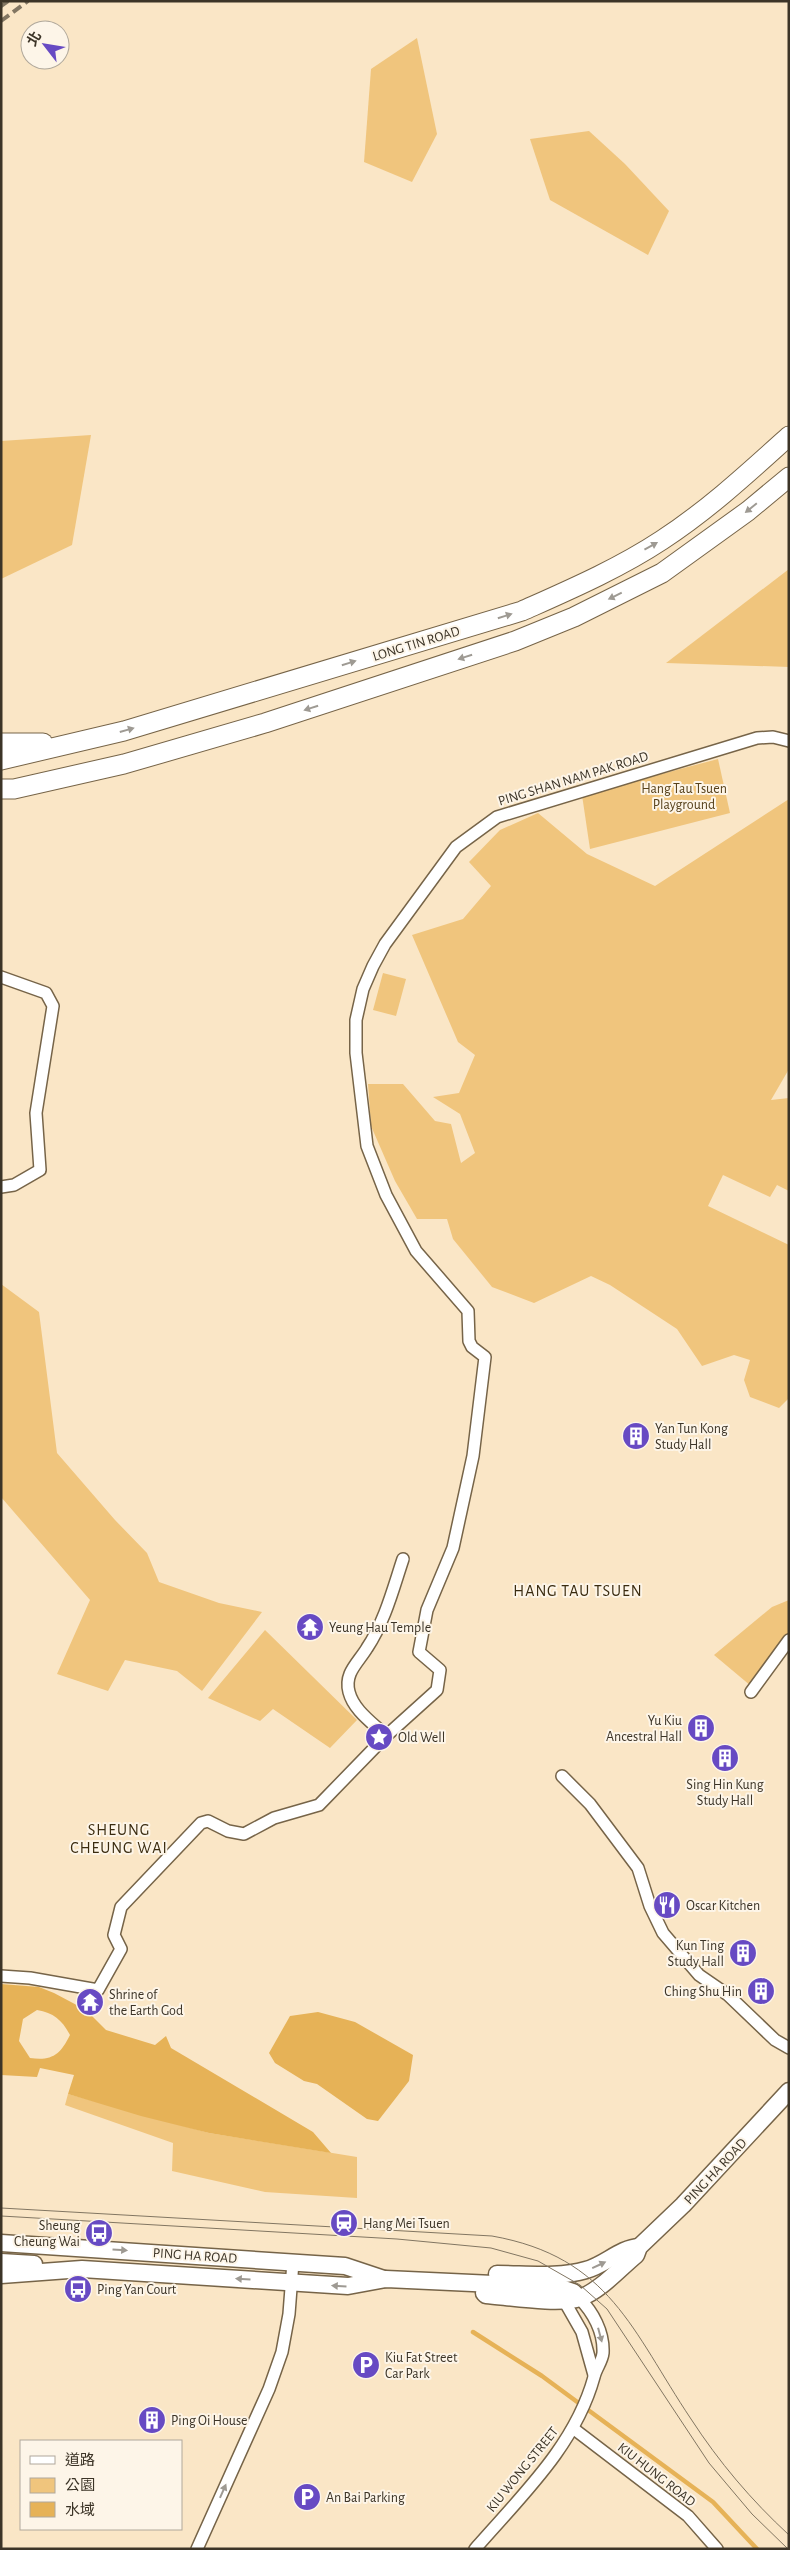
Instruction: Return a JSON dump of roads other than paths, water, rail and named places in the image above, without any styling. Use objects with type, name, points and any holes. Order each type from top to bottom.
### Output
[{"type":"main road","name":"LONG TIN ROAD","points":[[1,760],[80,743],[522,611],[580,585],[661,541],[727,492],[789,436]]},
{"type":"main road","name":"LONG TIN ROAD","points":[[5,789],[124,764],[265,723],[515,641],[574,617],[662,573],[748,512],[789,477]]},
{"type":"main road","points":[[1,743],[80,743]]},
{"type":"street","name":"PING SHAN NAM PAK ROAD","points":[[386,1736],[437,1690],[440,1670],[418,1652],[427,1610],[453,1548],[473,1456],[485,1357],[472,1347],[469,1342],[468,1311],[416,1251],[386,1195],[367,1146],[356,1053],[356,1020],[363,989],[377,959],[456,847],[479,828],[497,817],[757,738],[773,737],[789,741]]},
{"type":"street","points":[[1,977],[46,993],[53,1006],[36,1113],[40,1170],[14,1185],[1,1187]]},
{"type":"street","points":[[1,1976],[30,1978],[98,1990],[121,1949],[114,1935],[121,1907],[201,1823],[208,1821],[237,1834],[244,1834],[274,1818],[319,1805],[386,1736],[366,1719],[349,1693],[349,1671],[368,1648],[382,1622],[403,1559]]},
{"type":"street","points":[[751,1692],[789,1640]]},
{"type":"street","points":[[562,1776],[590,1804],[638,1868],[650,1906],[663,1933],[700,1975],[728,1995],[775,2040],[789,2048]]},
{"type":"street","name":"PING HA ROAD","points":[[1,2275],[61,2269],[348,2286],[386,2279],[476,2284],[486,2295],[600,2286],[636,2255],[639,2247],[683,2205],[789,2091]]},
{"type":"street","name":"PING HA ROAD","points":[[1,2243],[345,2266],[386,2279]]},
{"type":"street","name":"PING HA ROAD","points":[[564,2290],[588,2269],[630,2248],[639,2247]]},
{"type":"street","points":[[1,2262],[61,2269]]},
{"type":"street","points":[[197,2549],[252,2426],[282,2352],[292,2283],[293,2262]]},
{"type":"street","name":"PING HA ROAD","points":[[476,2284],[487,2274],[564,2290]]},
{"type":"street","points":[[564,2290],[582,2332],[594,2375]]},
{"type":"street","name":"KIU WONG STREET","points":[[475,2549],[556,2455],[575,2425],[588,2398],[594,2375],[601,2364],[603,2342],[593,2315],[564,2290]]},
{"type":"street","name":"KIU HUNG ROAD","points":[[575,2425],[688,2516],[717,2549]]},
{"type":"water","points":[[1,1984],[39,1987],[86,2010],[106,2030],[155,2045],[166,2036],[171,2048],[313,2132],[331,2153],[209,2133],[141,2116],[68,2094],[74,2075],[40,2068],[37,2077],[1,2075]],"holes":[[[37,2010],[57,2018],[70,2035],[59,2052],[50,2057],[38,2059],[30,2058],[19,2041],[23,2019]]]},
{"type":"water","points":[[318,2012],[355,2022],[413,2055],[409,2081],[378,2121],[367,2119],[317,2084],[304,2081],[275,2063],[269,2053],[290,2016]]},
{"type":"waterway","points":[[473,2332],[542,2376],[713,2502],[757,2549]]},
{"type":"tram line","points":[[1,2208],[492,2236],[532,2246],[565,2261],[591,2280],[614,2302],[652,2356],[691,2419],[713,2450],[736,2480],[789,2535]]},
{"type":"tram line","points":[[1,2216],[397,2239],[491,2248],[538,2261],[580,2285],[607,2309],[709,2463],[752,2514],[788,2549]]},
{"type":"railway","points":[[1,6],[8,1]]},
{"type":"railway","points":[[1,21],[28,1]]},
{"type":"place","name":"Yan Tun Kong Study Hall","points":[[636,1436]]},
{"type":"place","name":"Yeung Hau Temple","points":[[310,1627]]},
{"type":"place","name":"Yu Kiu Ancestral Hall","points":[[701,1728]]},
{"type":"place","name":"Old Well","points":[[379,1737]]},
{"type":"place","name":"Sing Hin Kung Study Hall","points":[[725,1758]]},
{"type":"place","name":"Oscar Kitchen","points":[[667,1905]]},
{"type":"place","name":"Kun Ting Study Hall","points":[[743,1953]]},
{"type":"place","name":"Ching Shu Hin","points":[[761,1991]]},
{"type":"place","name":"Shrine of the Earth God","points":[[90,2002]]},
{"type":"place","name":"Hang Mei Tsuen","points":[[344,2223]]},
{"type":"place","name":"Sheung Cheung Wai","points":[[99,2233]]},
{"type":"place","name":"Ping Yan Court","points":[[78,2289]]},
{"type":"place","name":"Kiu Fat Street Car Park","points":[[366,2365]]},
{"type":"place","name":"Ping Oi House","points":[[152,2420]]},
{"type":"place","name":"An Bai Parking","points":[[307,2497]]},
{"type":"district","name":"HANG TAU TSUEN","points":[[578,1590]]},
{"type":"district","name":"SHEUNG CHEUNG WAI","points":[[119,1838]]},
{"type":"park label","name":"Hang Tau Tsuen Playground","points":[[684,796]]}]
